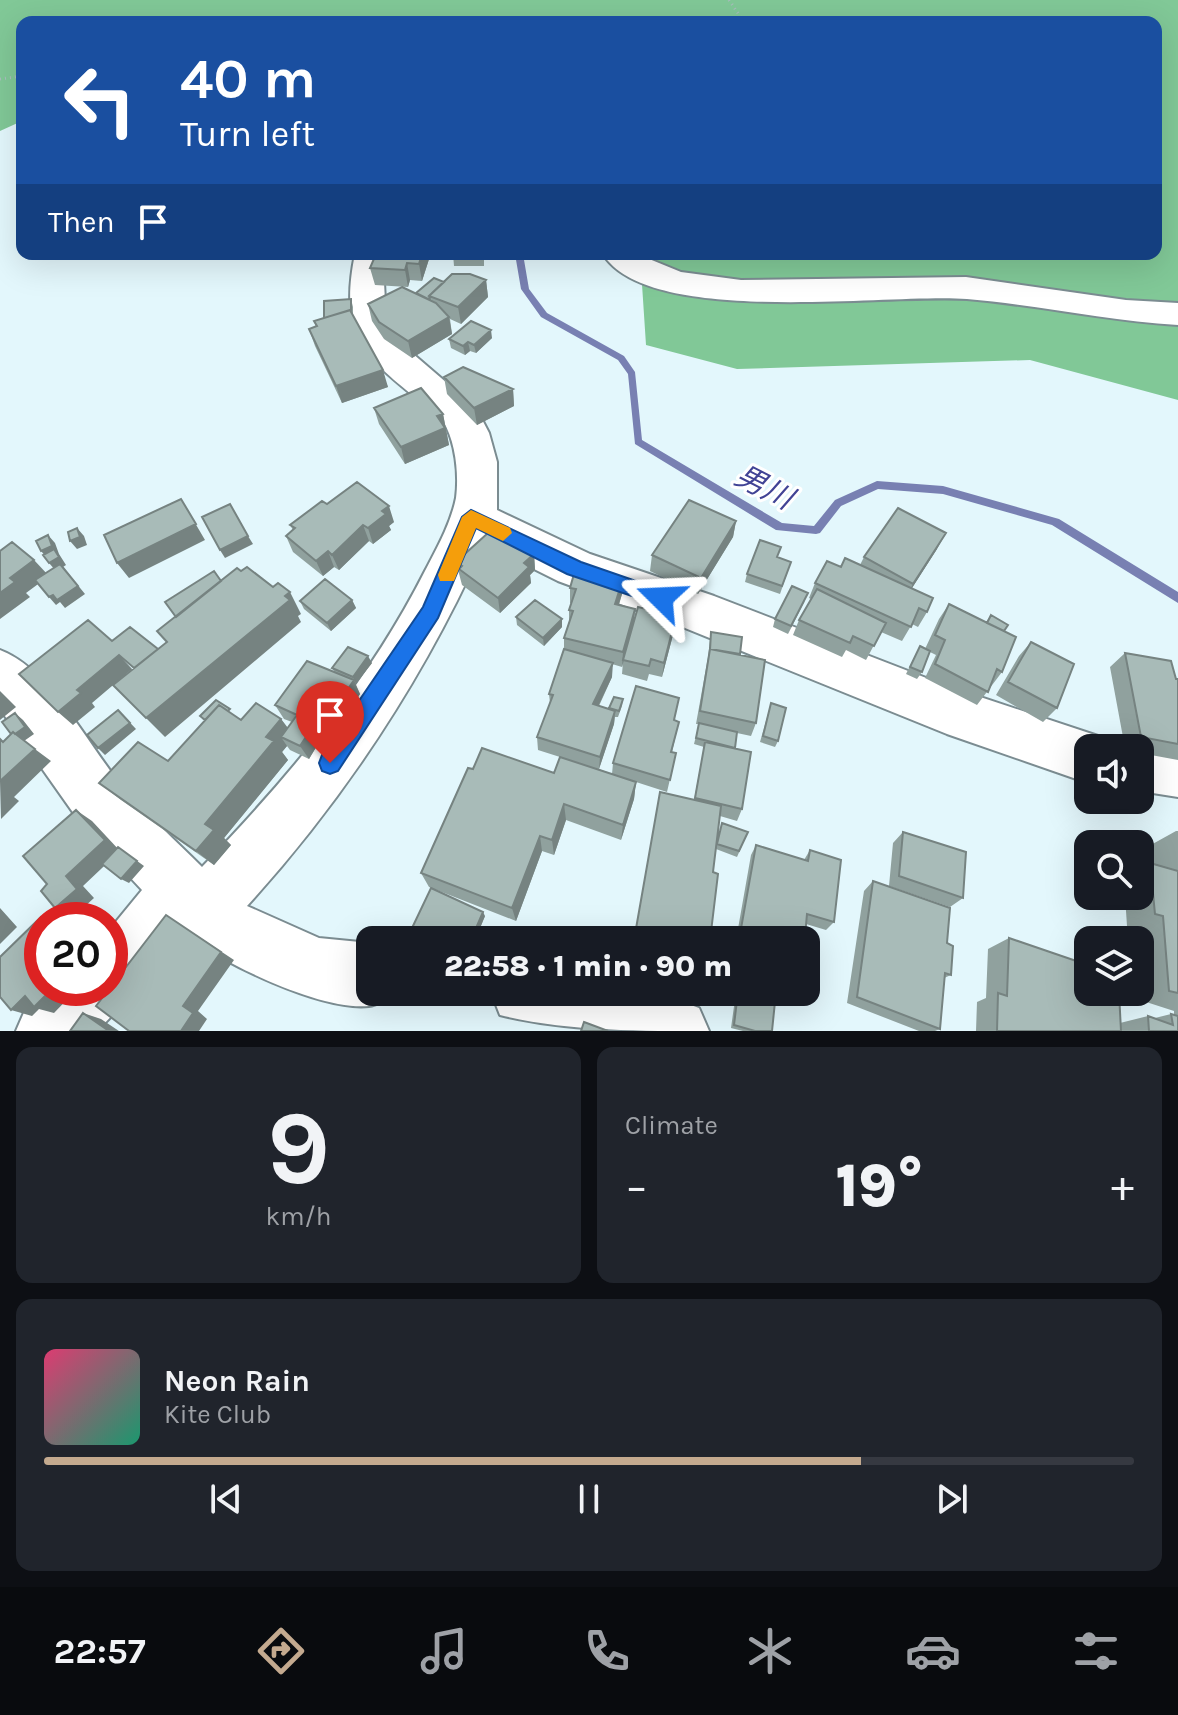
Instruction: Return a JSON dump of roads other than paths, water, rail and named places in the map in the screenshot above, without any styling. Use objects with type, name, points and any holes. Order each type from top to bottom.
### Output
[{"type":"street","points":[[128,955],[313,787],[431,612],[471,517],[479,490],[476,463],[462,417],[377,344],[363,311],[371,260]]},
{"type":"street","points":[[624,260],[674,282],[741,291],[966,288],[1126,311],[1178,314]]},
{"type":"street","points":[[471,517],[574,568],[697,611],[947,710],[1074,752]]},
{"type":"street","points":[[0,673],[28,703],[104,808],[192,899],[230,931],[319,969],[356,973]]},
{"type":"street","points":[[1154,767],[1178,770]]},
{"type":"street","points":[[49,1031],[76,1006]]},
{"type":"street","points":[[600,1006],[676,1031]]},
{"type":"waterway","name":"男川","points":[[520,260],[525,289],[544,315],[621,358],[632,374],[638,442],[780,527],[816,530],[838,503],[877,485],[943,490],[1055,522],[1178,598]]}]
